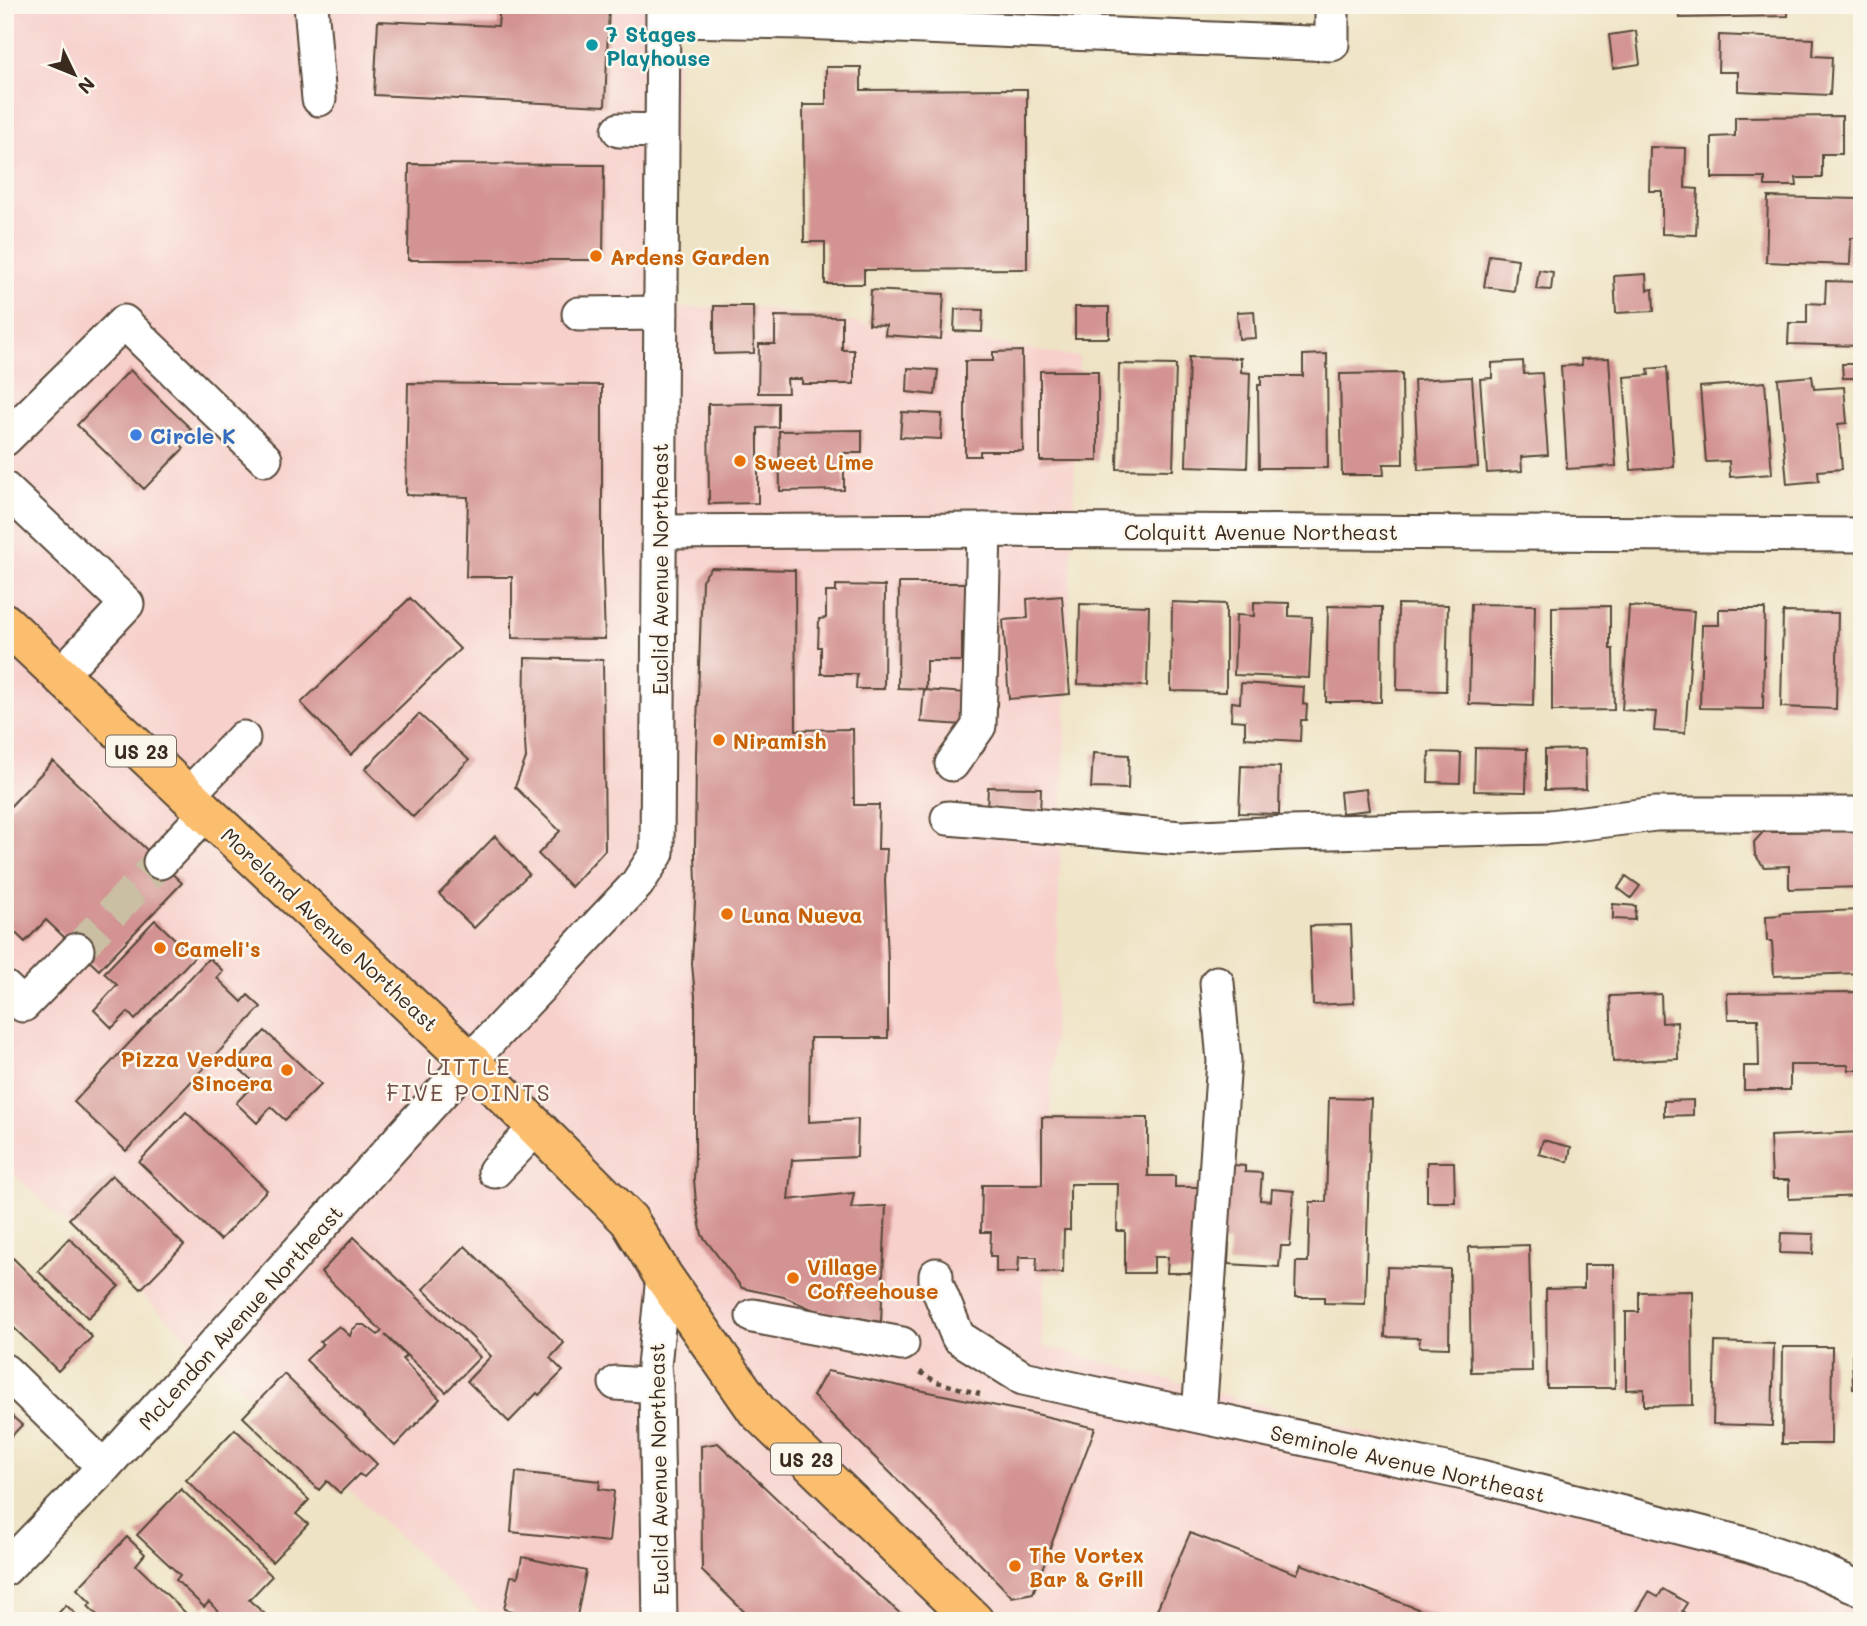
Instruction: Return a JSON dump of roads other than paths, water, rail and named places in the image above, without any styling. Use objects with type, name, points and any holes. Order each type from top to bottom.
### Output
[{"type":"highway","name":"Moreland Avenue Northeast","points":[[5,624],[470,1061],[629,1220],[663,1276],[757,1411],[974,1621]]},
{"type":"street","points":[[311,5],[319,99]]},
{"type":"street","points":[[663,12],[801,14],[1332,44],[1332,5]]},
{"type":"street","name":"Euclid Avenue Northeast","points":[[470,1061],[637,884],[657,853],[663,12]]},
{"type":"street","points":[[619,130],[662,131]]},
{"type":"street","points":[[579,314],[661,313]]},
{"type":"street","points":[[5,439],[124,322],[265,459]]},
{"type":"street","points":[[5,489],[127,604],[60,675]]},
{"type":"street","points":[[952,764],[979,726],[984,530]]},
{"type":"street","name":"Colquitt Avenue Northeast","points":[[659,532],[984,530],[1862,535]]},
{"type":"street","points":[[160,862],[243,738]]},
{"type":"street","points":[[948,818],[1181,838],[1550,827],[1657,814],[1862,814]]},
{"type":"street","points":[[5,988],[23,1005],[77,950]]},
{"type":"street","points":[[1199,1416],[1224,1061],[1217,983]]},
{"type":"street","name":"McLendon Avenue Northeast","points":[[5,1569],[104,1467],[470,1061]]},
{"type":"street","points":[[495,1171],[537,1128]]},
{"type":"street","name":"Euclid Avenue Northeast","points":[[660,1621],[654,1366],[663,1276]]},
{"type":"street","name":"Seminole Avenue Northeast","points":[[936,1276],[936,1283],[958,1336],[1023,1378],[1472,1475],[1749,1545],[1805,1564],[1862,1589]]},
{"type":"street","points":[[753,1316],[902,1344]]},
{"type":"street","points":[[5,1371],[104,1467]]},
{"type":"street","points":[[617,1382],[656,1386]]},
{"type":"tunnel","points":[[77,950],[160,862]]},
{"type":"place","name":"7 Stages Playhouse","points":[[592,45]]},
{"type":"place","name":"Ardens Garden","points":[[596,256]]},
{"type":"place","name":"Circle K","points":[[136,435]]},
{"type":"place","name":"Sweet Lime","points":[[740,461]]},
{"type":"place","name":"Niramish","points":[[719,740]]},
{"type":"place","name":"Luna Nueva","points":[[727,914]]},
{"type":"place","name":"Cameli's","points":[[160,948]]},
{"type":"place","name":"Pizza Verdura Sincera","points":[[287,1070]]},
{"type":"place","name":"Village Coffeehouse","points":[[793,1278]]},
{"type":"place","name":"The Vortex Bar & Grill","points":[[1015,1566]]},
{"type":"district","name":"LITTLE FIVE POINTS","points":[[469,1079]]}]
